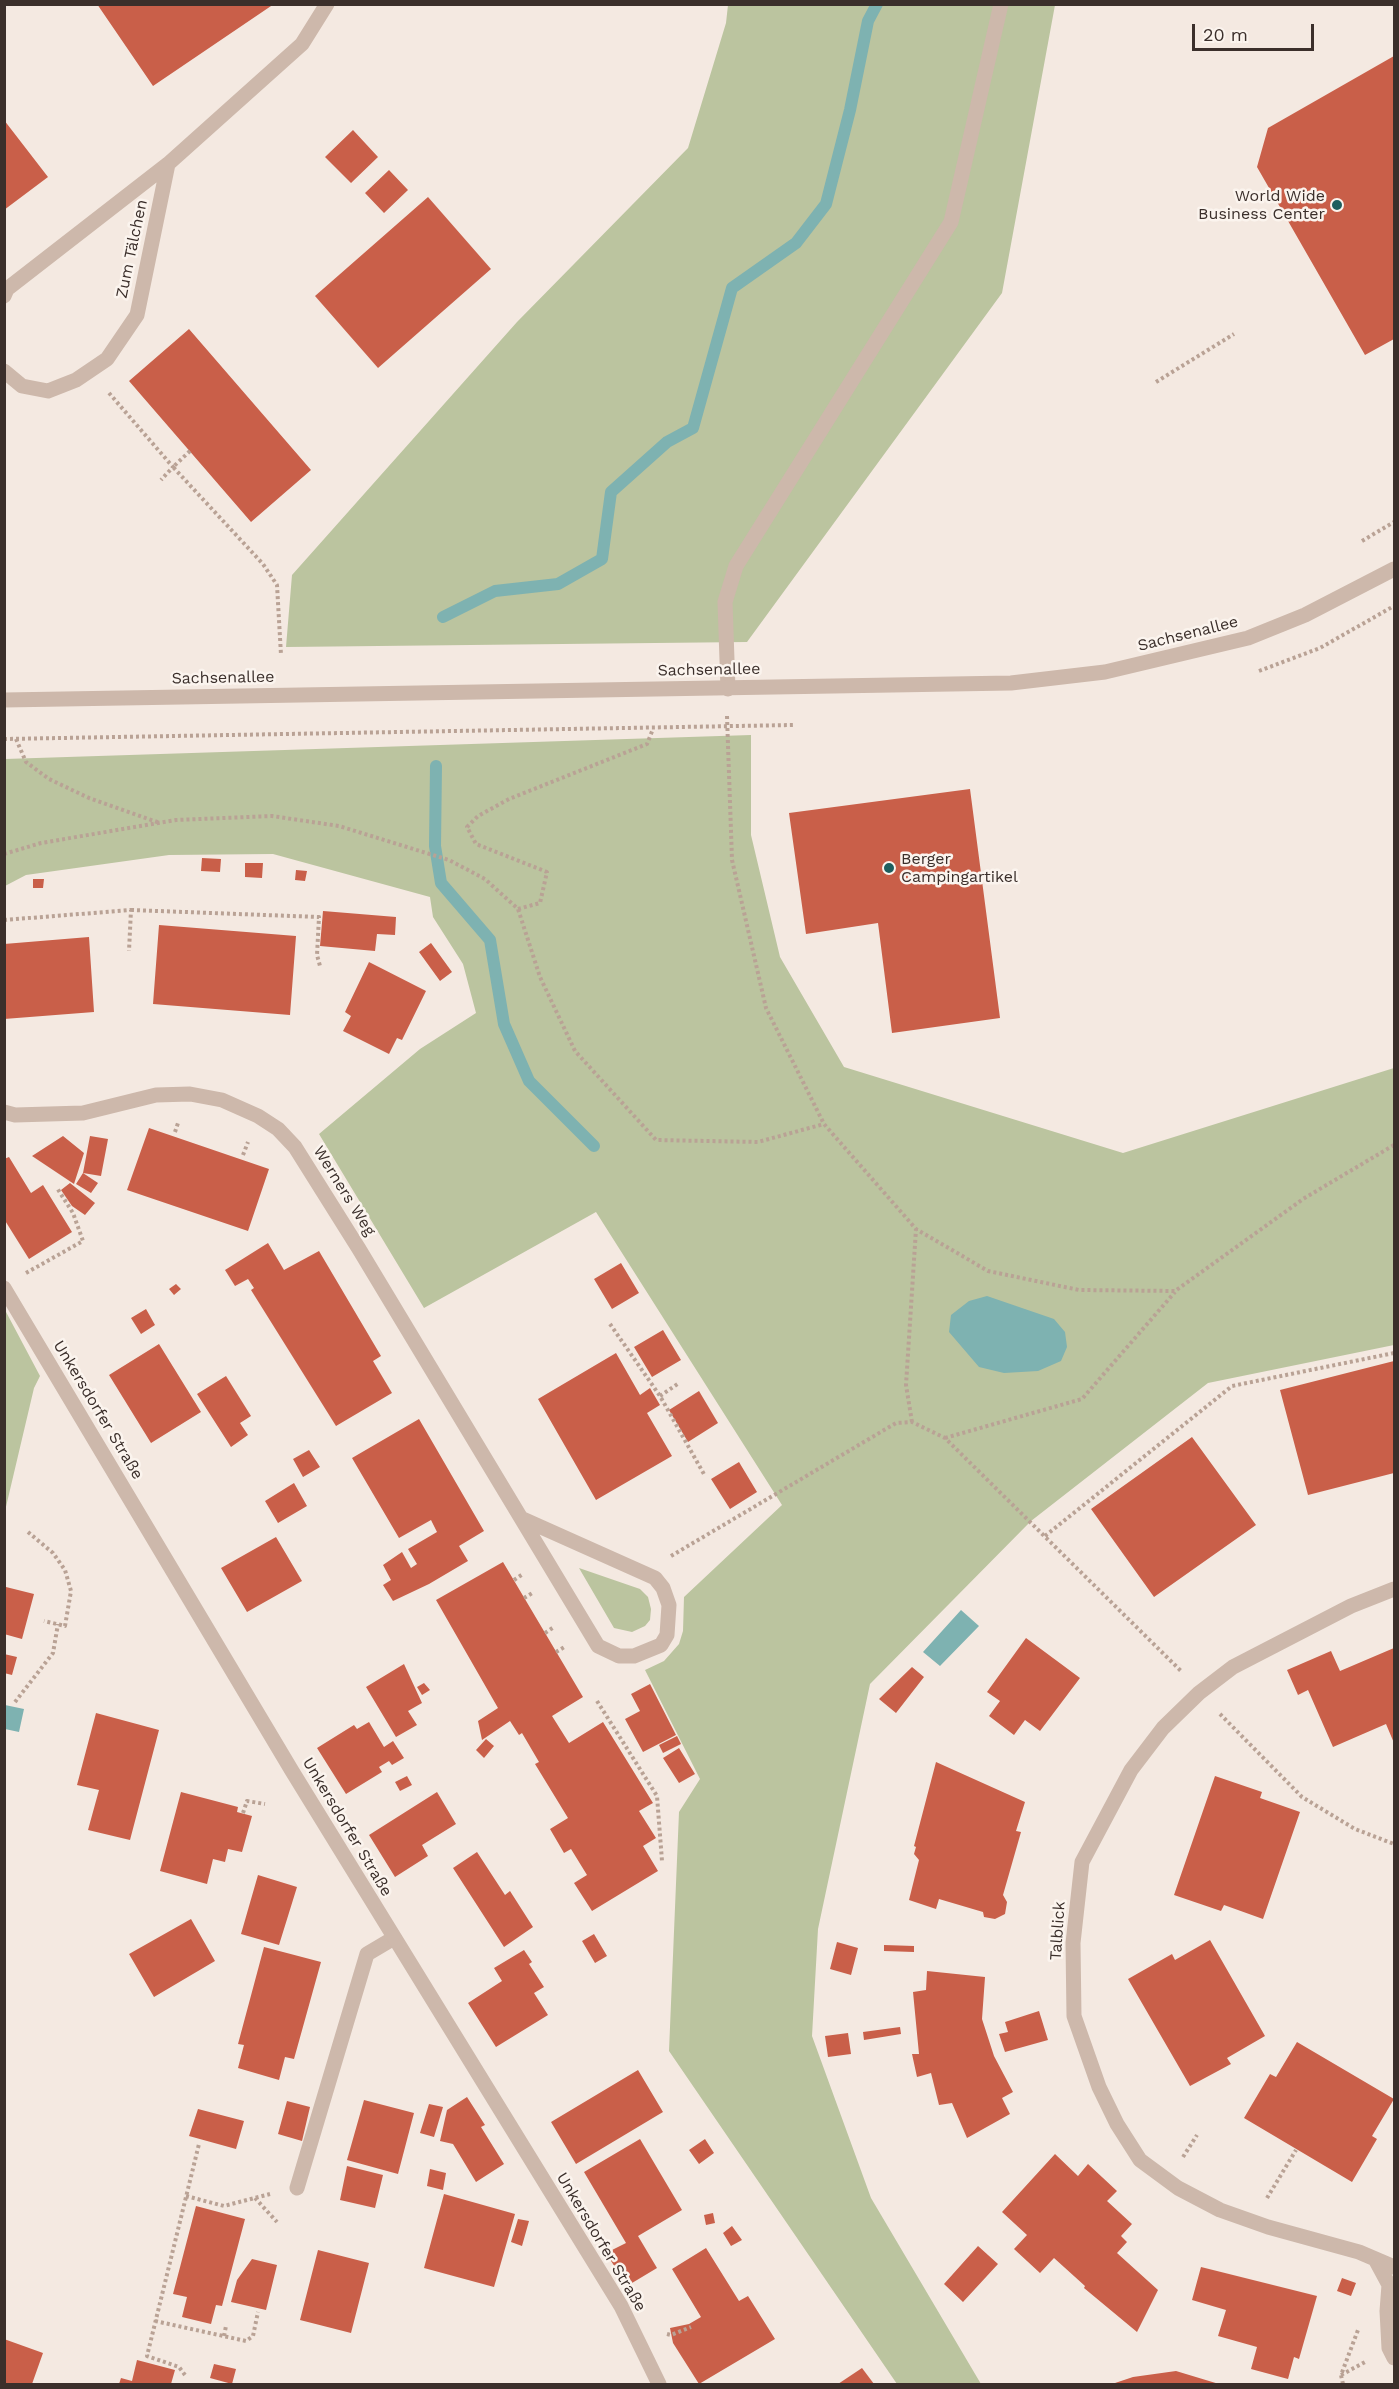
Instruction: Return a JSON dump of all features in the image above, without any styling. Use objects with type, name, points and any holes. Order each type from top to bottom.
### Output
[{"type":"street","name":"Zum Tälchen","points":[[4,296],[7,289],[168,164],[302,44],[327,4]]},
{"type":"street","points":[[728,688],[725,602],[736,566],[951,222],[1001,4]]},
{"type":"street","name":"Zum Tälchen","points":[[4,371],[22,386],[48,391],[76,380],[107,359],[137,315],[168,164]]},
{"type":"street","name":"Sachsenallee","points":[[4,700],[1011,683],[1105,672],[1248,638],[1305,615],[1395,569]]},
{"type":"street","name":"Werners Weg","points":[[4,1112],[15,1115],[83,1113],[156,1095],[190,1094],[222,1100],[258,1116],[278,1129],[295,1147],[360,1250],[598,1646],[607,1652],[627,1656],[647,1653],[661,1645],[667,1635],[669,1605],[663,1588],[656,1578],[523,1519]]},
{"type":"street","name":"Unkersdorfer Straße","points":[[4,1288],[171,1572],[621,2306],[659,2385]]},
{"type":"street","name":"Talblick","points":[[1395,1589],[1351,1606],[1233,1667],[1199,1693],[1163,1728],[1131,1770],[1082,1862],[1072,1943],[1074,2016],[1099,2087],[1117,2124],[1140,2160],[1178,2188],[1220,2210],[1395,2267]]},
{"type":"street","points":[[297,2188],[367,1954],[394,1938]]},
{"type":"street","points":[[1375,2259],[1389,2285],[1387,2312],[1389,2348],[1395,2358]]},
{"type":"path","points":[[1156,382],[1234,334]]},
{"type":"path","points":[[112,396],[173,467],[261,562],[277,585],[281,655]]},
{"type":"path","points":[[161,480],[189,451]]},
{"type":"path","points":[[1362,541],[1395,522]]},
{"type":"path","points":[[1259,671],[1320,648],[1395,606]]},
{"type":"path","points":[[728,688],[727,726],[732,860],[766,1008],[824,1124],[916,1229],[988,1271],[1079,1290],[1175,1292]]},
{"type":"path","points":[[4,739],[115,735],[653,729],[793,725]]},
{"type":"path","points":[[518,909],[540,903],[547,872],[477,844],[467,827],[478,816],[509,799],[647,744],[653,729]]},
{"type":"path","points":[[16,739],[26,762],[49,779],[90,798],[162,823]]},
{"type":"path","points":[[4,854],[41,843],[176,820],[272,816],[339,826],[449,860],[485,879],[518,909],[540,977],[575,1051],[656,1140],[758,1142],[824,1124]]},
{"type":"path","points":[[4,920],[131,910],[319,917],[317,956],[320,966]]},
{"type":"path","points":[[129,951],[131,910]]},
{"type":"path","points":[[945,1438],[1082,1399],[1175,1292],[1303,1199],[1395,1145]]},
{"type":"path","points":[[24,1274],[83,1241],[73,1213],[57,1188]]},
{"type":"path","points":[[912,1422],[906,1385],[916,1229]]},
{"type":"path","points":[[610,1324],[660,1396],[705,1476]]},
{"type":"path","points":[[1045,1536],[1232,1386],[1395,1353]]},
{"type":"path","points":[[660,1396],[679,1383]]},
{"type":"path","points":[[644,1573],[896,1424],[912,1422],[945,1438],[1189,1679]]},
{"type":"path","points":[[28,1532],[53,1553],[65,1570],[71,1591],[65,1626],[44,1621]]},
{"type":"path","points":[[15,1702],[53,1653],[58,1624]]},
{"type":"path","points":[[556,1652],[562,1648]]},
{"type":"path","points":[[597,1701],[657,1796],[662,1861]]},
{"type":"path","points":[[1215,1709],[1302,1797],[1355,1830],[1395,1844]]},
{"type":"path","points":[[243,1813],[247,1801],[265,1804]]},
{"type":"path","points":[[1184,2156],[1197,2135]]},
{"type":"path","points":[[185,2375],[179,2367],[147,2356],[199,2144]]},
{"type":"path","points":[[1269,2194],[1296,2150]]},
{"type":"path","points":[[186,2196],[224,2206],[297,2188]]},
{"type":"path","points":[[255,2198],[277,2222]]},
{"type":"path","points":[[156,2320],[246,2341],[253,2336],[258,2312]]},
{"type":"path","points":[[224,2336],[226,2326]]},
{"type":"path","points":[[662,2333],[671,2335],[691,2327]]},
{"type":"green space","points":[[728,5],[1055,5],[1002,293],[747,642],[286,647],[292,575],[517,322],[688,148],[726,23]]},
{"type":"green space","points":[[751,735],[751,835],[780,957],[844,1067],[1123,1153],[1394,1068],[1394,1345],[1208,1383],[1031,1521],[870,1684],[818,1929],[812,2036],[871,2198],[981,2384],[897,2384],[669,2051],[679,1812],[700,1779],[645,1670],[664,1661],[679,1644],[683,1631],[684,1597],[782,1505],[596,1212],[424,1308],[319,1134],[420,1049],[476,1013],[463,964],[433,917],[430,897],[273,854],[169,855],[26,875],[5,886],[5,759]]},
{"type":"green space","points":[[5,1310],[40,1376],[34,1388],[5,1511]]},
{"type":"green space","points":[[579,1568],[640,1589],[648,1597],[651,1609],[650,1620],[645,1626],[632,1632],[614,1628]]},
{"type":"water","points":[[987,1296],[1054,1319],[1065,1332],[1067,1347],[1061,1361],[1038,1371],[1004,1373],[979,1367],[949,1332],[951,1315],[969,1301]]},
{"type":"water","points":[[961,1610],[979,1626],[940,1666],[923,1652]]},
{"type":"water","points":[[5,1705],[24,1709],[19,1732],[5,1729]]},
{"type":"building","points":[[97,4],[274,4],[153,86]]},
{"type":"building","name":"World Wide Business Center","points":[[1394,56],[1394,339],[1365,355],[1257,167],[1268,128]]},
{"type":"building","points":[[4,120],[48,177],[4,210]]},
{"type":"building","points":[[353,130],[378,157],[351,183],[325,157]]},
{"type":"building","points":[[389,170],[408,190],[384,213],[365,193]]},
{"type":"building","points":[[428,197],[491,269],[378,368],[315,296]]},
{"type":"building","points":[[189,329],[311,470],[251,522],[129,381]]},
{"type":"building","name":"Berger Campingartikel","points":[[970,789],[1000,1018],[892,1033],[878,923],[806,934],[789,813]]},
{"type":"building","points":[[202,858],[221,859],[220,872],[201,871]]},
{"type":"building","points":[[245,863],[263,863],[262,878],[245,877]]},
{"type":"building","points":[[296,870],[307,871],[305,881],[295,880]]},
{"type":"building","points":[[33,879],[44,879],[43,888],[33,888]]},
{"type":"building","points":[[323,911],[396,917],[395,935],[377,934],[375,951],[320,946]]},
{"type":"building","points":[[159,925],[296,936],[290,1015],[153,1004]]},
{"type":"building","points":[[89,937],[94,1012],[4,1019],[4,944]]},
{"type":"building","points":[[431,943],[452,972],[440,981],[419,952]]},
{"type":"building","points":[[369,962],[426,991],[402,1040],[397,1038],[389,1054],[343,1031],[351,1016],[345,1012]]},
{"type":"building","points":[[149,1128],[269,1169],[248,1231],[127,1190]]},
{"type":"building","points":[[63,1136],[84,1153],[74,1184],[32,1156]]},
{"type":"building","points":[[90,1136],[108,1139],[101,1176],[83,1173]]},
{"type":"building","points":[[9,1157],[31,1193],[43,1185],[72,1232],[29,1259],[4,1219],[4,1159]]},
{"type":"building","points":[[83,1173],[98,1183],[91,1193],[76,1184]]},
{"type":"building","points":[[70,1183],[95,1203],[85,1215],[72,1206],[61,1190]]},
{"type":"building","points":[[268,1243],[284,1270],[319,1251],[381,1356],[373,1361],[392,1393],[336,1426],[251,1290],[254,1288],[248,1279],[235,1286],[225,1270]]},
{"type":"building","points":[[621,1263],[639,1293],[612,1309],[594,1279]]},
{"type":"building","points":[[176,1284],[181,1289],[174,1295],[169,1289]]},
{"type":"building","points":[[146,1309],[155,1325],[141,1334],[131,1318]]},
{"type":"building","points":[[663,1330],[681,1360],[652,1377],[634,1347]]},
{"type":"building","points":[[159,1344],[201,1412],[151,1443],[109,1375]]},
{"type":"building","points":[[616,1353],[640,1395],[650,1388],[660,1405],[647,1413],[672,1456],[596,1500],[538,1399]]},
{"type":"building","points":[[1394,1361],[1394,1473],[1308,1495],[1280,1390]]},
{"type":"building","points":[[226,1376],[251,1416],[240,1423],[248,1435],[231,1447],[197,1394]]},
{"type":"building","points":[[699,1391],[718,1423],[688,1442],[669,1410]]},
{"type":"building","points":[[419,1419],[484,1531],[459,1546],[468,1561],[429,1584],[393,1601],[383,1585],[391,1580],[383,1565],[402,1552],[411,1568],[417,1564],[408,1549],[437,1532],[431,1520],[399,1538],[352,1458]]},
{"type":"building","points":[[1192,1437],[1256,1525],[1154,1597],[1091,1509]]},
{"type":"building","points":[[309,1450],[320,1467],[303,1477],[293,1459]]},
{"type":"building","points":[[739,1462],[757,1492],[730,1509],[711,1479]]},
{"type":"building","points":[[294,1483],[307,1506],[278,1523],[265,1501]]},
{"type":"building","points":[[276,1537],[302,1581],[247,1612],[221,1568]]},
{"type":"building","points":[[503,1562],[583,1697],[552,1716],[569,1743],[603,1722],[653,1803],[639,1811],[656,1838],[643,1846],[658,1871],[592,1911],[574,1883],[587,1875],[571,1849],[564,1853],[550,1829],[568,1818],[535,1764],[539,1762],[522,1733],[519,1735],[510,1721],[482,1740],[478,1721],[498,1708],[436,1600]]},
{"type":"building","points":[[6,1587],[34,1594],[22,1639],[4,1634]]},
{"type":"building","points":[[1026,1638],[1080,1678],[1040,1731],[1025,1720],[1014,1735],[989,1716],[1000,1701],[987,1692]]},
{"type":"building","points":[[1394,1648],[1394,1743],[1386,1724],[1333,1747],[1308,1690],[1298,1695],[1287,1670],[1331,1651],[1340,1671]]},
{"type":"building","points":[[4,1654],[17,1657],[12,1675],[4,1673]]},
{"type":"building","points":[[404,1664],[422,1703],[408,1711],[417,1725],[396,1737],[366,1687]]},
{"type":"building","points":[[912,1667],[924,1677],[896,1713],[879,1699]]},
{"type":"building","points":[[424,1683],[430,1690],[422,1695],[417,1687]]},
{"type":"building","points":[[650,1684],[676,1735],[643,1752],[625,1719],[640,1711],[631,1694]]},
{"type":"building","points":[[96,1713],[159,1730],[130,1840],[88,1830],[99,1790],[77,1785]]},
{"type":"building","points":[[369,1722],[384,1747],[393,1741],[404,1758],[392,1765],[389,1761],[379,1767],[382,1772],[346,1794],[317,1748],[354,1725],[357,1729]]},
{"type":"building","points":[[677,1736],[681,1744],[663,1753],[659,1745]]},
{"type":"building","points":[[486,1739],[494,1746],[484,1758],[476,1750]]},
{"type":"building","points":[[679,1748],[695,1774],[679,1783],[663,1758]]},
{"type":"building","points":[[936,1762],[1025,1802],[1016,1831],[1021,1832],[1003,1895],[1007,1902],[1005,1914],[995,1919],[984,1917],[983,1912],[939,1899],[936,1909],[909,1900],[919,1860],[914,1854],[916,1847],[914,1846]]},
{"type":"building","points":[[407,1776],[412,1785],[400,1791],[395,1782]]},
{"type":"building","points":[[1215,1776],[1262,1792],[1260,1798],[1300,1812],[1263,1919],[1224,1905],[1221,1911],[1174,1895]]},
{"type":"building","points":[[181,1792],[238,1807],[237,1812],[252,1816],[242,1852],[228,1849],[225,1862],[213,1859],[207,1884],[160,1871]]},
{"type":"building","points":[[437,1792],[456,1824],[422,1845],[428,1856],[395,1877],[369,1835]]},
{"type":"building","points":[[477,1852],[505,1895],[510,1891],[533,1927],[504,1947],[453,1868]]},
{"type":"building","points":[[258,1875],[297,1887],[279,1945],[241,1934]]},
{"type":"building","points":[[191,1919],[215,1961],[154,1997],[129,1954]]},
{"type":"building","points":[[594,1934],[607,1956],[595,1963],[582,1941]]},
{"type":"building","points":[[1210,1940],[1265,2036],[1227,2058],[1231,2064],[1190,2086],[1128,1979],[1172,1954],[1175,1960]]},
{"type":"building","points":[[837,1942],[858,1948],[851,1975],[830,1969]]},
{"type":"building","points":[[884,1945],[914,1946],[914,1952],[884,1951]]},
{"type":"building","points":[[264,1947],[321,1962],[294,2059],[285,2057],[279,2080],[238,2068],[244,2045],[238,2044]]},
{"type":"building","points":[[524,1950],[532,1962],[529,1964],[544,1987],[534,1993],[548,2015],[496,2047],[468,2003],[502,1981],[494,1968]]},
{"type":"building","points":[[927,1971],[985,1977],[982,2019],[994,2056],[1013,2092],[1002,2098],[1010,2114],[967,2138],[952,2103],[939,2105],[931,2073],[917,2077],[912,2054],[919,2054],[913,1992],[926,1990]]},
{"type":"building","points":[[1039,2011],[1048,2040],[1005,2052],[999,2034],[1008,2032],[1005,2022]]},
{"type":"building","points":[[900,2027],[901,2034],[864,2040],[863,2032]]},
{"type":"building","points":[[848,2033],[851,2054],[828,2057],[825,2036]]},
{"type":"building","points":[[1297,2042],[1394,2099],[1372,2136],[1377,2139],[1352,2182],[1244,2118],[1270,2074],[1276,2077]]},
{"type":"building","points":[[638,2070],[663,2112],[576,2164],[551,2122]]},
{"type":"building","points":[[467,2097],[485,2125],[481,2127],[504,2164],[476,2182],[453,2144],[440,2141],[447,2110]]},
{"type":"building","points":[[364,2100],[414,2113],[398,2174],[347,2160]]},
{"type":"building","points":[[287,2101],[310,2107],[302,2141],[278,2134]]},
{"type":"building","points":[[429,2104],[443,2107],[434,2137],[420,2133]]},
{"type":"building","points":[[198,2109],[244,2121],[236,2149],[189,2136]]},
{"type":"building","points":[[640,2139],[682,2210],[638,2236],[657,2268],[627,2286],[606,2253],[626,2243],[584,2172]]},
{"type":"building","points":[[705,2139],[714,2153],[699,2164],[689,2150]]},
{"type":"building","points":[[1055,2154],[1078,2176],[1088,2164],[1117,2191],[1107,2201],[1132,2224],[1121,2236],[1127,2242],[1117,2253],[1158,2290],[1137,2332],[1084,2288],[1085,2286],[1054,2258],[1040,2273],[1014,2249],[1027,2235],[1002,2212]]},
{"type":"building","points":[[347,2166],[383,2175],[375,2208],[340,2200]]},
{"type":"building","points":[[430,2169],[446,2173],[443,2190],[427,2186]]},
{"type":"building","points":[[444,2194],[515,2214],[494,2287],[424,2268]]},
{"type":"building","points":[[196,2206],[245,2219],[222,2306],[216,2305],[211,2324],[182,2317],[187,2297],[173,2294]]},
{"type":"building","points":[[713,2213],[715,2223],[706,2225],[704,2215]]},
{"type":"building","points":[[518,2219],[529,2221],[522,2246],[511,2242]]},
{"type":"building","points":[[732,2226],[742,2240],[731,2246],[723,2233]]},
{"type":"building","points":[[978,2246],[998,2264],[963,2302],[944,2284]]},
{"type":"building","points":[[706,2248],[739,2301],[748,2296],[775,2339],[699,2384],[673,2343],[670,2328],[689,2324],[701,2317],[672,2269]]},
{"type":"building","points":[[318,2250],[369,2263],[351,2333],[300,2320]]},
{"type":"building","points":[[252,2259],[277,2265],[266,2310],[231,2302],[237,2280]]},
{"type":"building","points":[[1201,2267],[1317,2296],[1299,2359],[1294,2357],[1288,2379],[1251,2369],[1257,2347],[1218,2336],[1226,2310],[1192,2300]]},
{"type":"building","points":[[1342,2278],[1356,2283],[1351,2296],[1337,2291]]},
{"type":"building","points":[[4,2339],[43,2353],[32,2384],[4,2384]]},
{"type":"building","points":[[137,2360],[175,2370],[171,2384],[119,2384],[121,2378],[132,2381]]},
{"type":"building","points":[[214,2364],[236,2369],[232,2384],[210,2378]]},
{"type":"building","points":[[862,2368],[874,2384],[838,2384]]},
{"type":"building","points":[[1176,2371],[1219,2384],[1112,2384],[1133,2377]]},
{"type":"waterway","points":[[443,617],[495,591],[558,584],[602,559],[611,492],[667,442],[693,428],[732,288],[796,243],[826,204],[850,110],[868,21],[877,4]]},
{"type":"waterway","points":[[436,766],[435,846],[441,883],[490,940],[504,1024],[529,1081],[594,1146]]},
{"type":"place","name":"World Wide Business Center","points":[[1337,205]]},
{"type":"place","name":"Berger Campingartikel","points":[[889,868]]}]
